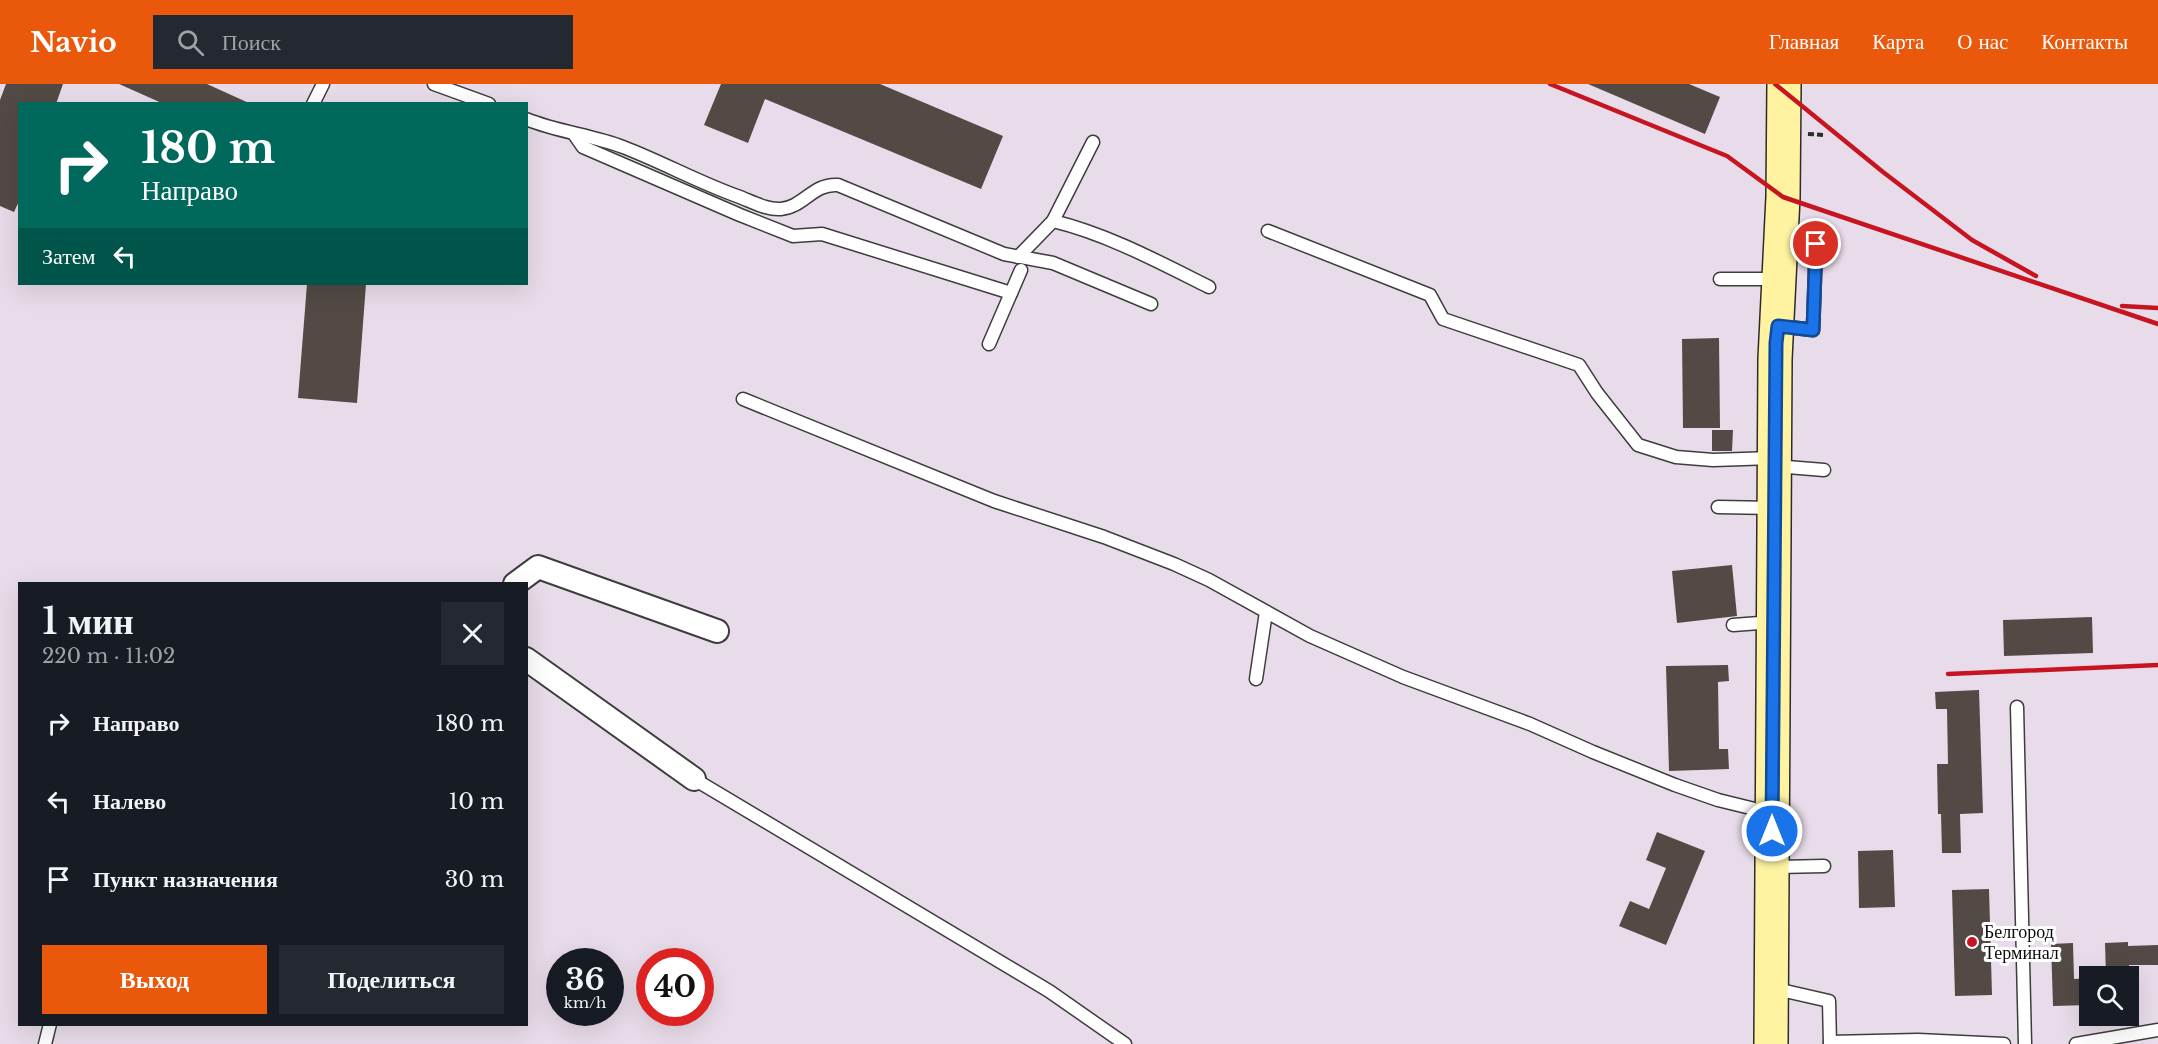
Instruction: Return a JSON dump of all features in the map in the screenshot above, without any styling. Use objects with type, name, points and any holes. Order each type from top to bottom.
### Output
[{"type":"street","points":[[1771,1044],[1775,359],[1783,197],[1784,84]]},
{"type":"street","points":[[518,582],[538,567],[717,631]]},
{"type":"street","points":[[528,660],[694,779]]},
{"type":"lane","points":[[314,102],[323,84]]},
{"type":"lane","points":[[434,84],[484,102]]},
{"type":"lane","points":[[528,120],[624,147],[719,189],[770,208],[788,207],[799,203],[821,186],[838,185],[1004,255],[1062,266],[1151,304]]},
{"type":"lane","points":[[574,134],[583,147],[793,236],[822,234],[1011,293]]},
{"type":"lane","points":[[1018,256],[1053,221],[1093,142]]},
{"type":"lane","points":[[1053,221],[1073,226],[1147,256],[1209,287]]},
{"type":"lane","points":[[1268,231],[1430,295],[1443,319],[1579,365],[1597,393],[1638,445],[1685,457],[1774,462],[1824,470]]},
{"type":"lane","points":[[1778,326],[1813,330],[1816,244],[1781,235]]},
{"type":"lane","points":[[989,344],[1021,270]]},
{"type":"lane","points":[[1720,279],[1780,279]]},
{"type":"lane","points":[[743,399],[994,501],[1104,537],[1174,564],[1209,580],[1310,636],[1354,656],[1530,724],[1653,777],[1718,800],[1772,813]]},
{"type":"lane","points":[[1718,507],[1774,508]]},
{"type":"lane","points":[[1256,679],[1266,612]]},
{"type":"lane","points":[[1733,625],[1773,622]]},
{"type":"lane","points":[[2017,707],[2025,1044]]},
{"type":"lane","points":[[694,779],[1049,991],[1125,1044]]},
{"type":"lane","points":[[1772,867],[1824,866]]},
{"type":"lane","points":[[1771,988],[1828,1001],[1830,1043],[1918,1040],[2004,1044]]},
{"type":"lane","points":[[45,1044],[50,1026]]},
{"type":"lane","points":[[2076,1044],[2158,1030]]},
{"type":"shaded area","points":[[0,84],[2158,84],[2158,1044],[0,1044]]},
{"type":"building","points":[[6,84],[63,84],[57,102],[18,102],[18,203],[14,212],[0,206],[0,100]]},
{"type":"building","points":[[119,84],[207,84],[247,102],[160,102]]},
{"type":"building","points":[[721,84],[880,84],[1003,136],[981,189],[765,99],[748,143],[704,125]]},
{"type":"building","points":[[1588,84],[1689,84],[1720,97],[1705,134]]},
{"type":"building","points":[[307,285],[366,285],[357,403],[298,398]]},
{"type":"building","points":[[1719,338],[1720,428],[1683,428],[1682,339]]},
{"type":"building","points":[[1712,430],[1733,430],[1732,451],[1712,451]]},
{"type":"building","points":[[1732,565],[1737,616],[1677,623],[1672,571]]},
{"type":"building","points":[[2092,617],[2093,653],[2004,656],[2003,620]]},
{"type":"building","points":[[1728,665],[1729,681],[1718,682],[1719,749],[1728,749],[1729,769],[1669,771],[1666,666]]},
{"type":"building","points":[[1979,690],[1983,813],[1960,814],[1961,853],[1942,853],[1941,814],[1938,814],[1937,764],[1948,764],[1947,709],[1936,709],[1935,692]]},
{"type":"building","points":[[1657,832],[1705,851],[1666,945],[1619,926],[1630,901],[1649,909],[1666,868],[1646,860]]},
{"type":"building","points":[[1893,850],[1895,907],[1859,908],[1858,851]]},
{"type":"building","name":"Белгород Терминал","points":[[1989,889],[1992,995],[1955,996],[1952,890]]},
{"type":"building","points":[[2128,942],[2128,946],[2158,945],[2158,965],[2106,966],[2105,943]]},
{"type":"building","points":[[2073,943],[2074,979],[2079,979],[2079,1005],[2053,1006],[2051,944]]},
{"type":"railway","points":[[1550,84],[1727,156],[1783,197],[2158,324]]},
{"type":"railway","points":[[1775,84],[1883,172],[1972,240],[2036,276]]},
{"type":"railway","points":[[2122,306],[2158,308]]},
{"type":"railway","points":[[1948,674],[2158,665]]},
{"type":"place","name":"Белгород Терминал","points":[[1972,942]]},
{"type":"route","points":[[1772,831],[1776,343],[1778,326],[1813,330],[1816,244]]}]
